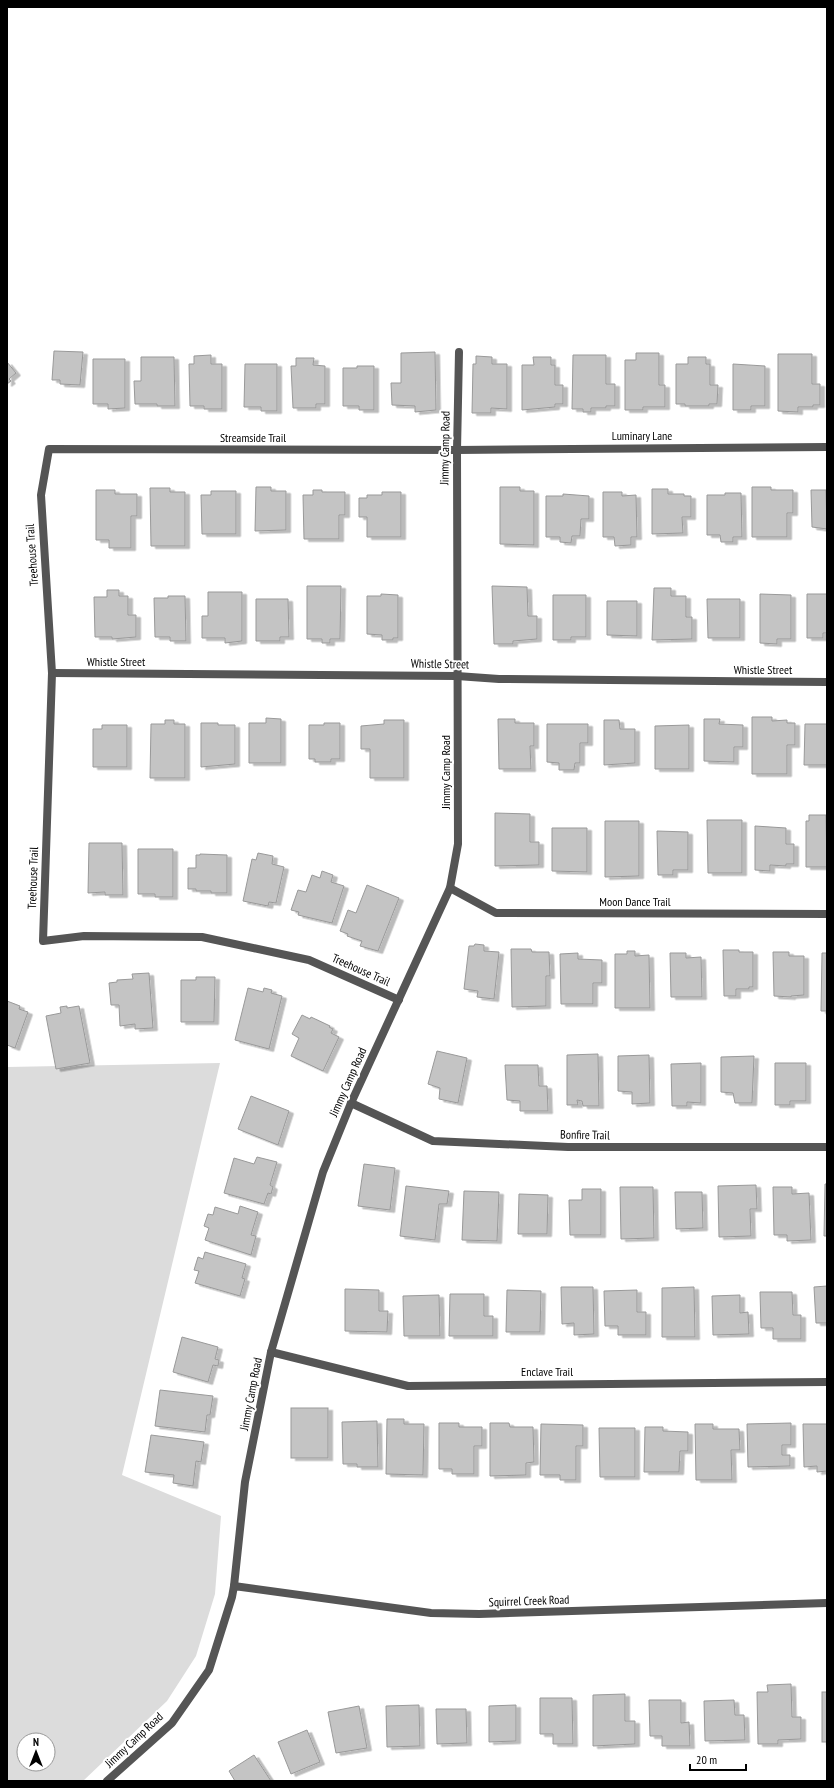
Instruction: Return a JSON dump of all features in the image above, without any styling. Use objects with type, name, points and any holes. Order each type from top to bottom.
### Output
[{"type":"street","name":"Jimmy Camp Road","points":[[107,1781],[172,1723],[209,1670],[232,1597],[245,1482],[271,1352],[323,1172],[351,1104],[450,888],[458,844],[457,450],[459,352]]},
{"type":"street","name":"Luminary Lane","points":[[457,450],[827,447]]},
{"type":"street","name":"Streamside Trail","points":[[49,449],[457,450]]},
{"type":"street","name":"Treehouse Trail","points":[[49,449],[41,495],[52,673],[43,942],[84,936],[202,937],[309,960],[399,1000]]},
{"type":"street","name":"Whistle Street","points":[[52,673],[457,676],[499,679],[827,682]]},
{"type":"street","name":"Moon Dance Trail","points":[[450,888],[496,913],[827,914]]},
{"type":"street","name":"Bonfire Trail","points":[[351,1104],[433,1141],[568,1147],[827,1147]]},
{"type":"street","name":"Enclave Trail","points":[[271,1352],[408,1386],[827,1382]]},
{"type":"street","name":"Squirrel Creek Road","points":[[234,1586],[431,1613],[479,1614],[827,1604]]},
{"type":"shaded area","points":[[220,1063],[122,1475],[221,1516],[215,1594],[196,1656],[167,1701],[83,1781],[7,1781],[7,1067]]},
{"type":"building","points":[[54,351],[83,352],[80,385],[60,384],[60,380],[52,380]]},
{"type":"building","points":[[435,352],[436,410],[415,412],[415,406],[392,405],[391,383],[401,383],[401,353]]},
{"type":"building","points":[[636,353],[659,353],[659,385],[665,385],[665,407],[643,407],[643,410],[625,410],[625,360],[636,360]]},
{"type":"building","points":[[778,354],[812,354],[812,384],[820,384],[820,405],[813,405],[813,407],[798,407],[798,412],[778,411]]},
{"type":"building","points":[[211,355],[211,364],[222,364],[222,409],[204,409],[204,406],[190,406],[189,364],[194,364],[194,356]]},
{"type":"building","points":[[573,355],[606,355],[606,384],[615,384],[615,406],[606,406],[606,408],[591,408],[591,412],[583,412],[583,409],[572,409]]},
{"type":"building","points":[[476,356],[492,357],[492,364],[507,364],[507,409],[491,408],[491,413],[472,413],[473,364],[476,364]]},
{"type":"building","points":[[141,357],[174,357],[175,406],[135,404],[134,381],[141,381]]},
{"type":"building","points":[[533,357],[551,357],[551,365],[555,365],[555,385],[563,385],[563,404],[555,404],[555,407],[522,410],[522,365],[534,365]]},
{"type":"building","points":[[688,357],[706,357],[706,364],[710,364],[710,385],[718,385],[717,404],[709,404],[709,406],[685,406],[685,404],[676,404],[676,364],[688,364]]},
{"type":"building","points":[[296,358],[314,358],[313,365],[325,366],[325,404],[316,404],[316,408],[293,408],[291,366],[296,366]]},
{"type":"building","points":[[93,359],[125,359],[125,408],[108,409],[108,404],[93,404]]},
{"type":"building","points":[[7,362],[16,373],[9,379],[11,381],[7,384]]},
{"type":"building","points":[[245,364],[277,364],[277,411],[261,411],[261,407],[244,407]]},
{"type":"building","points":[[733,364],[765,366],[765,406],[751,406],[751,410],[733,410]]},
{"type":"building","points":[[357,366],[374,366],[374,410],[359,410],[359,406],[343,406],[343,368],[357,368]]},
{"type":"building","points":[[256,487],[271,487],[271,491],[286,491],[286,530],[255,531]]},
{"type":"building","points":[[500,487],[520,487],[520,491],[534,491],[534,545],[500,544]]},
{"type":"building","points":[[752,487],[771,487],[771,490],[793,490],[793,513],[787,513],[787,537],[752,537]]},
{"type":"building","points":[[150,488],[170,488],[170,492],[185,492],[185,546],[151,546]]},
{"type":"building","points":[[652,489],[668,489],[668,494],[684,494],[684,496],[691,496],[691,517],[682,517],[683,533],[652,534]]},
{"type":"building","points":[[96,490],[115,490],[115,494],[137,494],[137,516],[131,516],[131,548],[109,548],[109,540],[96,540]]},
{"type":"building","points":[[313,490],[322,490],[322,492],[345,492],[345,515],[339,515],[339,539],[304,539],[303,495],[313,495]]},
{"type":"building","points":[[811,490],[826,490],[827,529],[812,527]]},
{"type":"building","points":[[211,491],[236,491],[236,534],[202,534],[201,495],[211,495]]},
{"type":"building","points":[[382,492],[401,492],[401,537],[367,537],[367,517],[359,517],[359,498],[367,498],[367,495],[382,495]]},
{"type":"building","points":[[603,492],[622,492],[622,496],[636,495],[637,537],[631,537],[631,545],[615,546],[614,537],[603,537]]},
{"type":"building","points":[[725,493],[741,493],[742,537],[733,537],[733,542],[721,542],[720,535],[707,535],[707,495],[725,495]]},
{"type":"building","points":[[563,494],[589,496],[589,519],[581,519],[580,536],[572,536],[571,543],[560,542],[560,537],[546,537],[546,496],[563,496]]},
{"type":"building","points":[[307,586],[341,586],[340,639],[330,639],[330,643],[322,643],[322,639],[307,639]]},
{"type":"building","points":[[492,586],[527,587],[528,616],[537,616],[537,639],[513,641],[513,644],[494,644]]},
{"type":"building","points":[[654,588],[671,588],[671,596],[686,596],[686,617],[692,617],[692,639],[652,640]]},
{"type":"building","points":[[107,590],[119,590],[119,596],[128,596],[128,615],[136,615],[136,637],[112,639],[112,637],[95,637],[94,597],[107,597]]},
{"type":"building","points":[[208,592],[242,592],[242,641],[225,643],[225,638],[202,638],[202,616],[208,616]]},
{"type":"building","points":[[381,594],[398,595],[398,638],[393,638],[393,640],[382,640],[382,635],[367,634],[367,596],[381,596]]},
{"type":"building","points":[[760,594],[791,595],[791,639],[777,639],[777,644],[760,643]]},
{"type":"building","points":[[807,594],[827,594],[827,633],[823,633],[823,638],[807,638]]},
{"type":"building","points":[[553,595],[586,595],[586,637],[571,637],[571,640],[553,640]]},
{"type":"building","points":[[168,596],[185,596],[186,641],[170,641],[170,637],[155,637],[154,598],[168,598]]},
{"type":"building","points":[[256,599],[288,599],[289,637],[280,637],[280,641],[256,641]]},
{"type":"building","points":[[707,599],[740,599],[740,638],[708,638]]},
{"type":"building","points":[[607,601],[637,601],[637,636],[607,635]]},
{"type":"building","points":[[752,717],[772,717],[772,721],[787,720],[787,723],[795,723],[795,745],[787,745],[787,774],[752,774]]},
{"type":"building","points":[[266,718],[281,719],[281,763],[249,763],[249,723],[266,723]]},
{"type":"building","points":[[498,719],[515,719],[515,723],[534,723],[534,746],[530,746],[531,769],[499,769]]},
{"type":"building","points":[[704,719],[720,719],[719,724],[743,725],[743,747],[734,747],[734,762],[704,761]]},
{"type":"building","points":[[165,720],[174,720],[174,724],[185,724],[185,778],[150,778],[151,724],[165,724]]},
{"type":"building","points":[[384,720],[404,720],[404,778],[370,778],[370,749],[361,749],[361,726],[384,724]]},
{"type":"building","points":[[604,720],[619,720],[620,729],[635,729],[635,763],[604,765]]},
{"type":"building","points":[[201,723],[235,725],[235,764],[201,767]]},
{"type":"building","points":[[324,723],[340,723],[340,759],[331,759],[331,762],[315,762],[315,759],[309,759],[309,725],[324,725]]},
{"type":"building","points":[[547,724],[588,724],[588,743],[580,743],[580,763],[575,763],[574,770],[559,770],[559,763],[547,762]]},
{"type":"building","points":[[805,724],[827,724],[827,765],[804,765]]},
{"type":"building","points":[[102,725],[127,725],[127,767],[93,767],[93,729],[102,729]]},
{"type":"building","points":[[689,725],[689,769],[655,769],[655,726]]},
{"type":"building","points":[[495,813],[530,814],[530,842],[539,842],[539,865],[495,866]]},
{"type":"building","points":[[809,815],[826,815],[827,867],[806,867],[806,821],[809,821]]},
{"type":"building","points":[[707,820],[742,820],[742,873],[708,873]]},
{"type":"building","points":[[605,821],[639,821],[639,876],[605,877]]},
{"type":"building","points":[[755,826],[786,828],[786,844],[794,844],[794,864],[786,864],[786,866],[770,865],[770,871],[755,870]]},
{"type":"building","points":[[552,828],[587,828],[587,872],[552,871]]},
{"type":"building","points":[[657,831],[688,832],[688,870],[673,870],[673,875],[658,875]]},
{"type":"building","points":[[89,843],[122,843],[123,895],[105,895],[105,892],[88,893]]},
{"type":"building","points":[[138,849],[173,849],[173,897],[155,897],[155,894],[138,894]]},
{"type":"building","points":[[258,853],[273,856],[272,864],[284,867],[276,903],[269,902],[268,906],[243,901],[252,859],[256,860]]},
{"type":"building","points":[[196,855],[227,855],[227,893],[211,893],[211,891],[196,891],[196,889],[188,889],[188,868],[196,868]]},
{"type":"building","points":[[322,871],[333,875],[331,882],[344,886],[332,923],[298,915],[299,912],[291,910],[298,890],[306,892],[312,875],[320,878]]},
{"type":"building","points":[[367,885],[399,898],[378,951],[360,946],[362,941],[347,936],[348,934],[340,931],[348,910],[356,913]]},
{"type":"building","points":[[475,944],[484,945],[484,951],[499,952],[494,999],[477,997],[478,991],[464,989],[469,946],[474,946]]},
{"type":"building","points":[[511,949],[531,949],[532,952],[549,952],[550,976],[546,976],[546,1006],[512,1007]]},
{"type":"building","points":[[723,950],[753,952],[753,987],[749,987],[749,989],[736,989],[736,996],[724,996]]},
{"type":"building","points":[[627,951],[635,951],[635,956],[649,955],[650,1008],[615,1008],[615,954],[627,954]]},
{"type":"building","points":[[773,952],[789,952],[789,956],[804,956],[804,995],[791,997],[774,996]]},
{"type":"building","points":[[578,953],[578,959],[602,960],[602,983],[593,983],[593,1004],[561,1004],[560,954]]},
{"type":"building","points":[[670,953],[686,953],[686,958],[701,957],[702,997],[671,997]]},
{"type":"building","points":[[822,953],[827,953],[827,1011],[821,1011]]},
{"type":"building","points":[[149,973],[153,1028],[135,1029],[135,1024],[120,1026],[119,1005],[111,1005],[109,983],[117,982],[117,980],[133,979],[132,974]]},
{"type":"building","points":[[196,977],[215,977],[214,1022],[181,1022],[181,980],[196,980]]},
{"type":"building","points":[[248,988],[263,992],[264,988],[272,990],[271,993],[282,996],[269,1049],[235,1040]]},
{"type":"building","points":[[7,1001],[20,1006],[19,1009],[28,1012],[15,1048],[7,1045]]},
{"type":"building","points":[[67,1006],[67,1008],[79,1006],[90,1063],[56,1069],[46,1016],[61,1013],[60,1007]]},
{"type":"building","points":[[302,1015],[310,1019],[311,1017],[330,1026],[329,1027],[333,1029],[331,1033],[339,1037],[323,1071],[291,1056],[299,1038],[292,1034]]},
{"type":"building","points":[[437,1051],[467,1058],[458,1103],[439,1099],[440,1088],[428,1084]]},
{"type":"building","points":[[598,1054],[599,1106],[583,1106],[582,1101],[577,1100],[578,1105],[567,1105],[567,1055]]},
{"type":"building","points":[[649,1055],[650,1103],[632,1104],[632,1092],[618,1091],[618,1056]]},
{"type":"building","points":[[754,1056],[752,1103],[735,1103],[733,1093],[721,1092],[721,1057]]},
{"type":"building","points":[[701,1063],[701,1103],[687,1102],[687,1106],[672,1106],[671,1064]]},
{"type":"building","points":[[775,1063],[806,1063],[806,1101],[790,1101],[790,1105],[775,1105]]},
{"type":"building","points":[[505,1065],[538,1065],[539,1086],[547,1086],[548,1111],[520,1111],[520,1101],[507,1100]]},
{"type":"building","points":[[251,1096],[289,1111],[278,1145],[238,1129]]},
{"type":"building","points":[[257,1157],[277,1162],[270,1185],[273,1187],[271,1194],[268,1193],[264,1204],[224,1193],[234,1158],[254,1164]]},
{"type":"building","points":[[364,1164],[395,1168],[390,1210],[358,1206]]},
{"type":"building","points":[[825,1184],[827,1184],[827,1236],[824,1236]]},
{"type":"building","points":[[756,1185],[757,1209],[750,1209],[751,1236],[719,1237],[718,1186]]},
{"type":"building","points":[[406,1186],[449,1191],[447,1204],[439,1204],[435,1240],[400,1236]]},
{"type":"building","points":[[620,1187],[653,1187],[654,1238],[621,1239]]},
{"type":"building","points":[[773,1187],[792,1187],[792,1194],[809,1193],[811,1240],[787,1241],[787,1235],[774,1235]]},
{"type":"building","points":[[582,1189],[601,1189],[601,1235],[570,1235],[569,1200],[582,1200]]},
{"type":"building","points":[[464,1191],[499,1192],[497,1241],[462,1240]]},
{"type":"building","points":[[675,1192],[702,1192],[703,1228],[676,1229]]},
{"type":"building","points":[[519,1194],[548,1195],[547,1234],[518,1234]]},
{"type":"building","points":[[240,1206],[258,1212],[251,1235],[256,1236],[251,1255],[205,1240],[209,1228],[204,1226],[208,1214],[213,1215],[215,1207],[238,1214]]},
{"type":"building","points":[[205,1252],[246,1264],[242,1278],[245,1279],[240,1296],[195,1283],[199,1271],[194,1270],[198,1257],[203,1259]]},
{"type":"building","points":[[827,1286],[827,1323],[816,1323],[814,1287]]},
{"type":"building","points":[[561,1287],[593,1287],[594,1334],[574,1335],[574,1323],[562,1324]]},
{"type":"building","points":[[694,1287],[695,1337],[662,1337],[662,1288]]},
{"type":"building","points":[[345,1289],[379,1290],[379,1311],[388,1311],[387,1332],[345,1331]]},
{"type":"building","points":[[507,1290],[541,1291],[540,1332],[506,1332]]},
{"type":"building","points":[[637,1290],[637,1312],[646,1312],[646,1335],[618,1335],[618,1326],[605,1326],[604,1291]]},
{"type":"building","points":[[760,1292],[792,1292],[793,1315],[801,1315],[801,1339],[773,1339],[773,1328],[761,1328]]},
{"type":"building","points":[[450,1294],[484,1294],[484,1316],[493,1316],[493,1336],[449,1336]]},
{"type":"building","points":[[439,1295],[440,1336],[404,1336],[403,1296]]},
{"type":"building","points":[[740,1295],[740,1313],[748,1312],[749,1334],[713,1335],[712,1296]]},
{"type":"building","points":[[182,1337],[218,1347],[215,1359],[219,1360],[218,1366],[213,1365],[208,1382],[173,1372]]},
{"type":"building","points":[[160,1390],[213,1396],[210,1415],[207,1415],[205,1432],[155,1426]]},
{"type":"building","points":[[291,1408],[328,1408],[328,1458],[291,1458]]},
{"type":"building","points":[[387,1419],[404,1419],[404,1424],[424,1424],[423,1475],[386,1474]]},
{"type":"building","points":[[377,1421],[378,1467],[357,1467],[357,1464],[343,1464],[342,1422]]},
{"type":"building","points":[[439,1423],[459,1423],[459,1427],[482,1427],[482,1446],[474,1446],[474,1474],[452,1474],[452,1469],[439,1469]]},
{"type":"building","points":[[490,1423],[509,1423],[510,1427],[533,1427],[534,1462],[526,1463],[526,1475],[490,1476]]},
{"type":"building","points":[[791,1423],[791,1445],[782,1445],[782,1455],[790,1455],[790,1466],[748,1467],[747,1424]]},
{"type":"building","points":[[541,1424],[583,1425],[583,1446],[576,1446],[576,1480],[560,1480],[560,1475],[540,1475]]},
{"type":"building","points":[[695,1424],[713,1424],[713,1429],[739,1429],[740,1450],[731,1450],[732,1480],[696,1480]]},
{"type":"building","points":[[803,1424],[827,1424],[827,1471],[817,1472],[817,1466],[804,1467]]},
{"type":"building","points":[[645,1427],[663,1427],[663,1431],[688,1432],[688,1451],[680,1451],[679,1472],[644,1472]]},
{"type":"building","points":[[599,1428],[635,1428],[635,1477],[600,1477]]},
{"type":"building","points":[[151,1435],[204,1442],[201,1462],[196,1461],[193,1486],[173,1483],[174,1475],[145,1472]]},
{"type":"building","points":[[791,1684],[792,1717],[801,1717],[801,1739],[778,1740],[778,1744],[758,1744],[757,1692],[768,1692],[767,1685]]},
{"type":"building","points":[[822,1692],[827,1692],[827,1742],[822,1742]]},
{"type":"building","points":[[625,1694],[625,1721],[635,1721],[635,1744],[593,1746],[593,1695]]},
{"type":"building","points":[[540,1698],[572,1698],[573,1744],[553,1744],[553,1734],[540,1734]]},
{"type":"building","points":[[649,1700],[681,1700],[681,1723],[689,1722],[690,1746],[662,1746],[662,1736],[650,1736]]},
{"type":"building","points":[[734,1700],[735,1715],[744,1715],[745,1740],[705,1741],[704,1701]]},
{"type":"building","points":[[419,1705],[420,1746],[387,1747],[386,1706]]},
{"type":"building","points":[[516,1705],[516,1741],[489,1742],[489,1706]]},
{"type":"building","points":[[359,1706],[367,1748],[336,1753],[328,1712]]},
{"type":"building","points":[[436,1709],[466,1709],[467,1743],[437,1744]]},
{"type":"building","points":[[307,1730],[320,1762],[291,1774],[278,1742]]},
{"type":"building","points":[[254,1755],[271,1781],[235,1781],[229,1771]]}]
